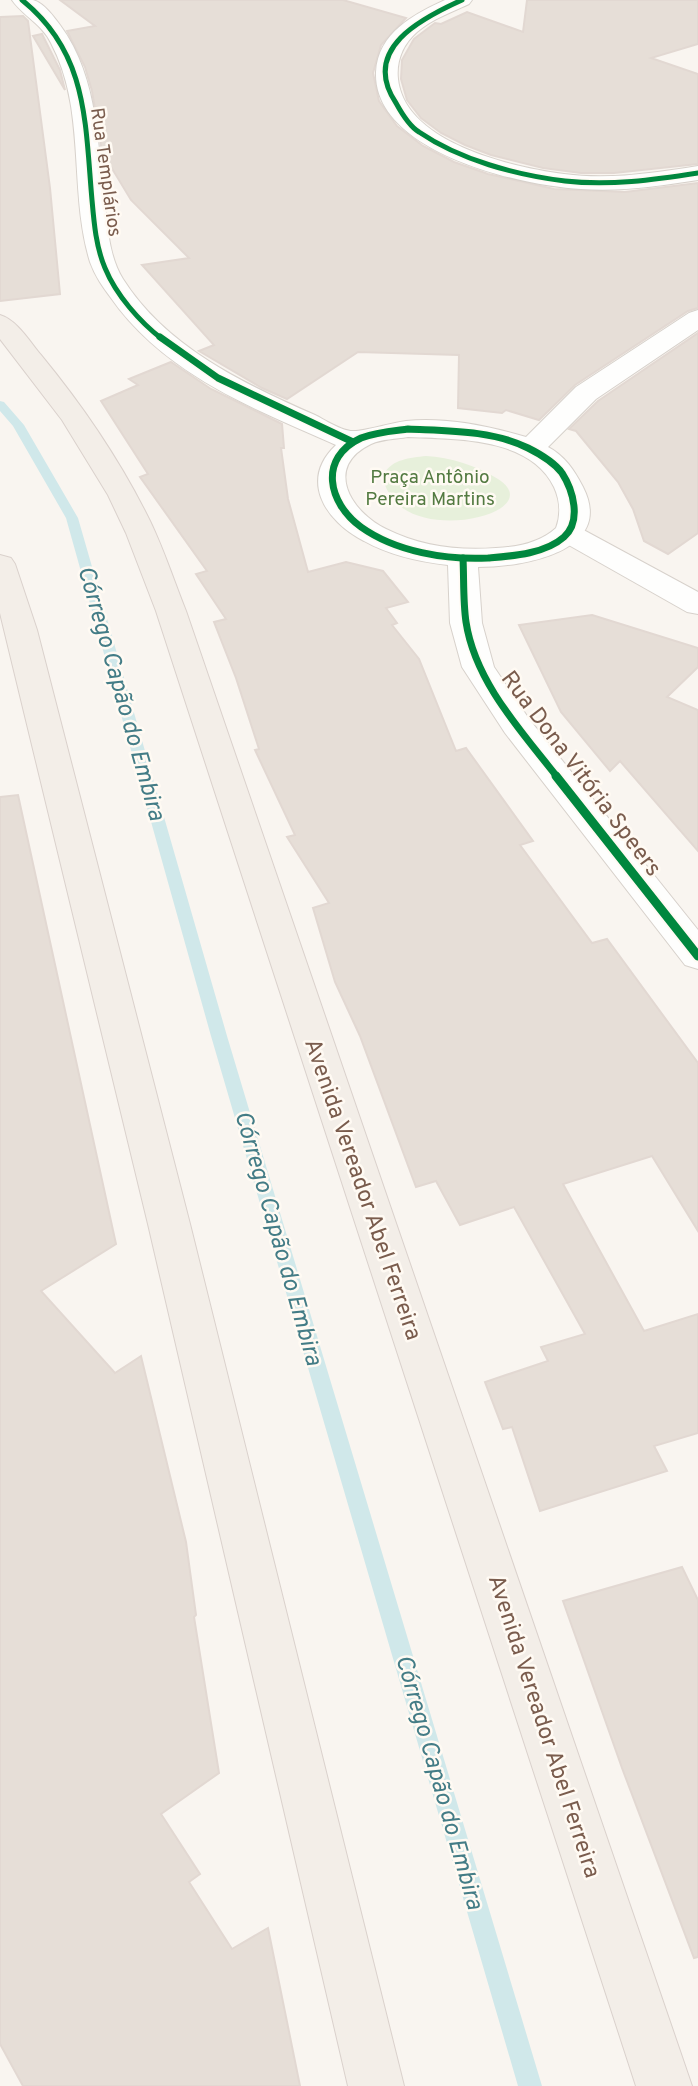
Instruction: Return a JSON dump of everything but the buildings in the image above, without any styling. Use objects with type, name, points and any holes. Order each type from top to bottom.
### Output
[{"type":"main road","name":"Avenida Vereador Abel Ferreira","points":[[0,323],[73,412],[107,466],[137,524],[171,611],[664,2086]]},
{"type":"main road","points":[[0,564],[20,630],[169,1224],[376,2086]]},
{"type":"street","name":"Rua Templários","points":[[22,0],[52,27],[67,51],[77,79],[97,240],[109,277],[128,305],[157,335],[209,373],[353,442]]},
{"type":"street","points":[[462,0],[411,27],[394,45],[385,71],[388,95],[416,131],[466,156],[521,173],[565,181],[647,181],[698,173]]},
{"type":"street","points":[[531,447],[586,393],[698,318]]},
{"type":"street","points":[[408,429],[451,431],[531,447],[554,464],[569,486],[576,510],[568,534],[549,545],[500,558],[463,558],[415,550],[374,535],[351,519],[337,502],[330,482],[335,462],[353,442],[377,433],[408,429]]},
{"type":"street","points":[[568,534],[698,605]]},
{"type":"street","name":"Rua Dona Vitória Speers","points":[[463,558],[466,623],[478,667],[517,726],[698,956]]},
{"type":"green space","name":"Praça Antônio Pereira Martins","points":[[426,456],[454,460],[490,474],[509,491],[507,502],[496,511],[477,518],[431,519],[409,512],[393,499],[387,490],[384,474],[397,462]]},
{"type":"waterway","name":"Córrego Capão do Embira","points":[[0,404],[18,425],[72,518],[219,1036],[530,2086]]},
{"type":"cycle path","points":[[22,0],[44,18],[61,40],[72,66],[85,123],[100,253],[110,279],[132,309],[157,335],[218,378],[251,396],[353,442]]},
{"type":"cycle path","points":[[462,0],[410,27],[401,35],[390,55],[386,76],[388,87],[398,107],[418,132],[450,149],[488,164],[565,181],[615,183],[698,173]]},
{"type":"cycle path","points":[[408,429],[452,431],[502,439],[525,446],[545,457],[561,472],[571,492],[574,518],[568,533],[553,544],[526,553],[464,558],[408,549],[361,527],[349,517],[334,494],[331,482],[333,469],[340,456],[358,440],[378,433],[408,429]]},
{"type":"cycle path","points":[[463,558],[466,623],[478,667],[517,726],[698,956]]}]
